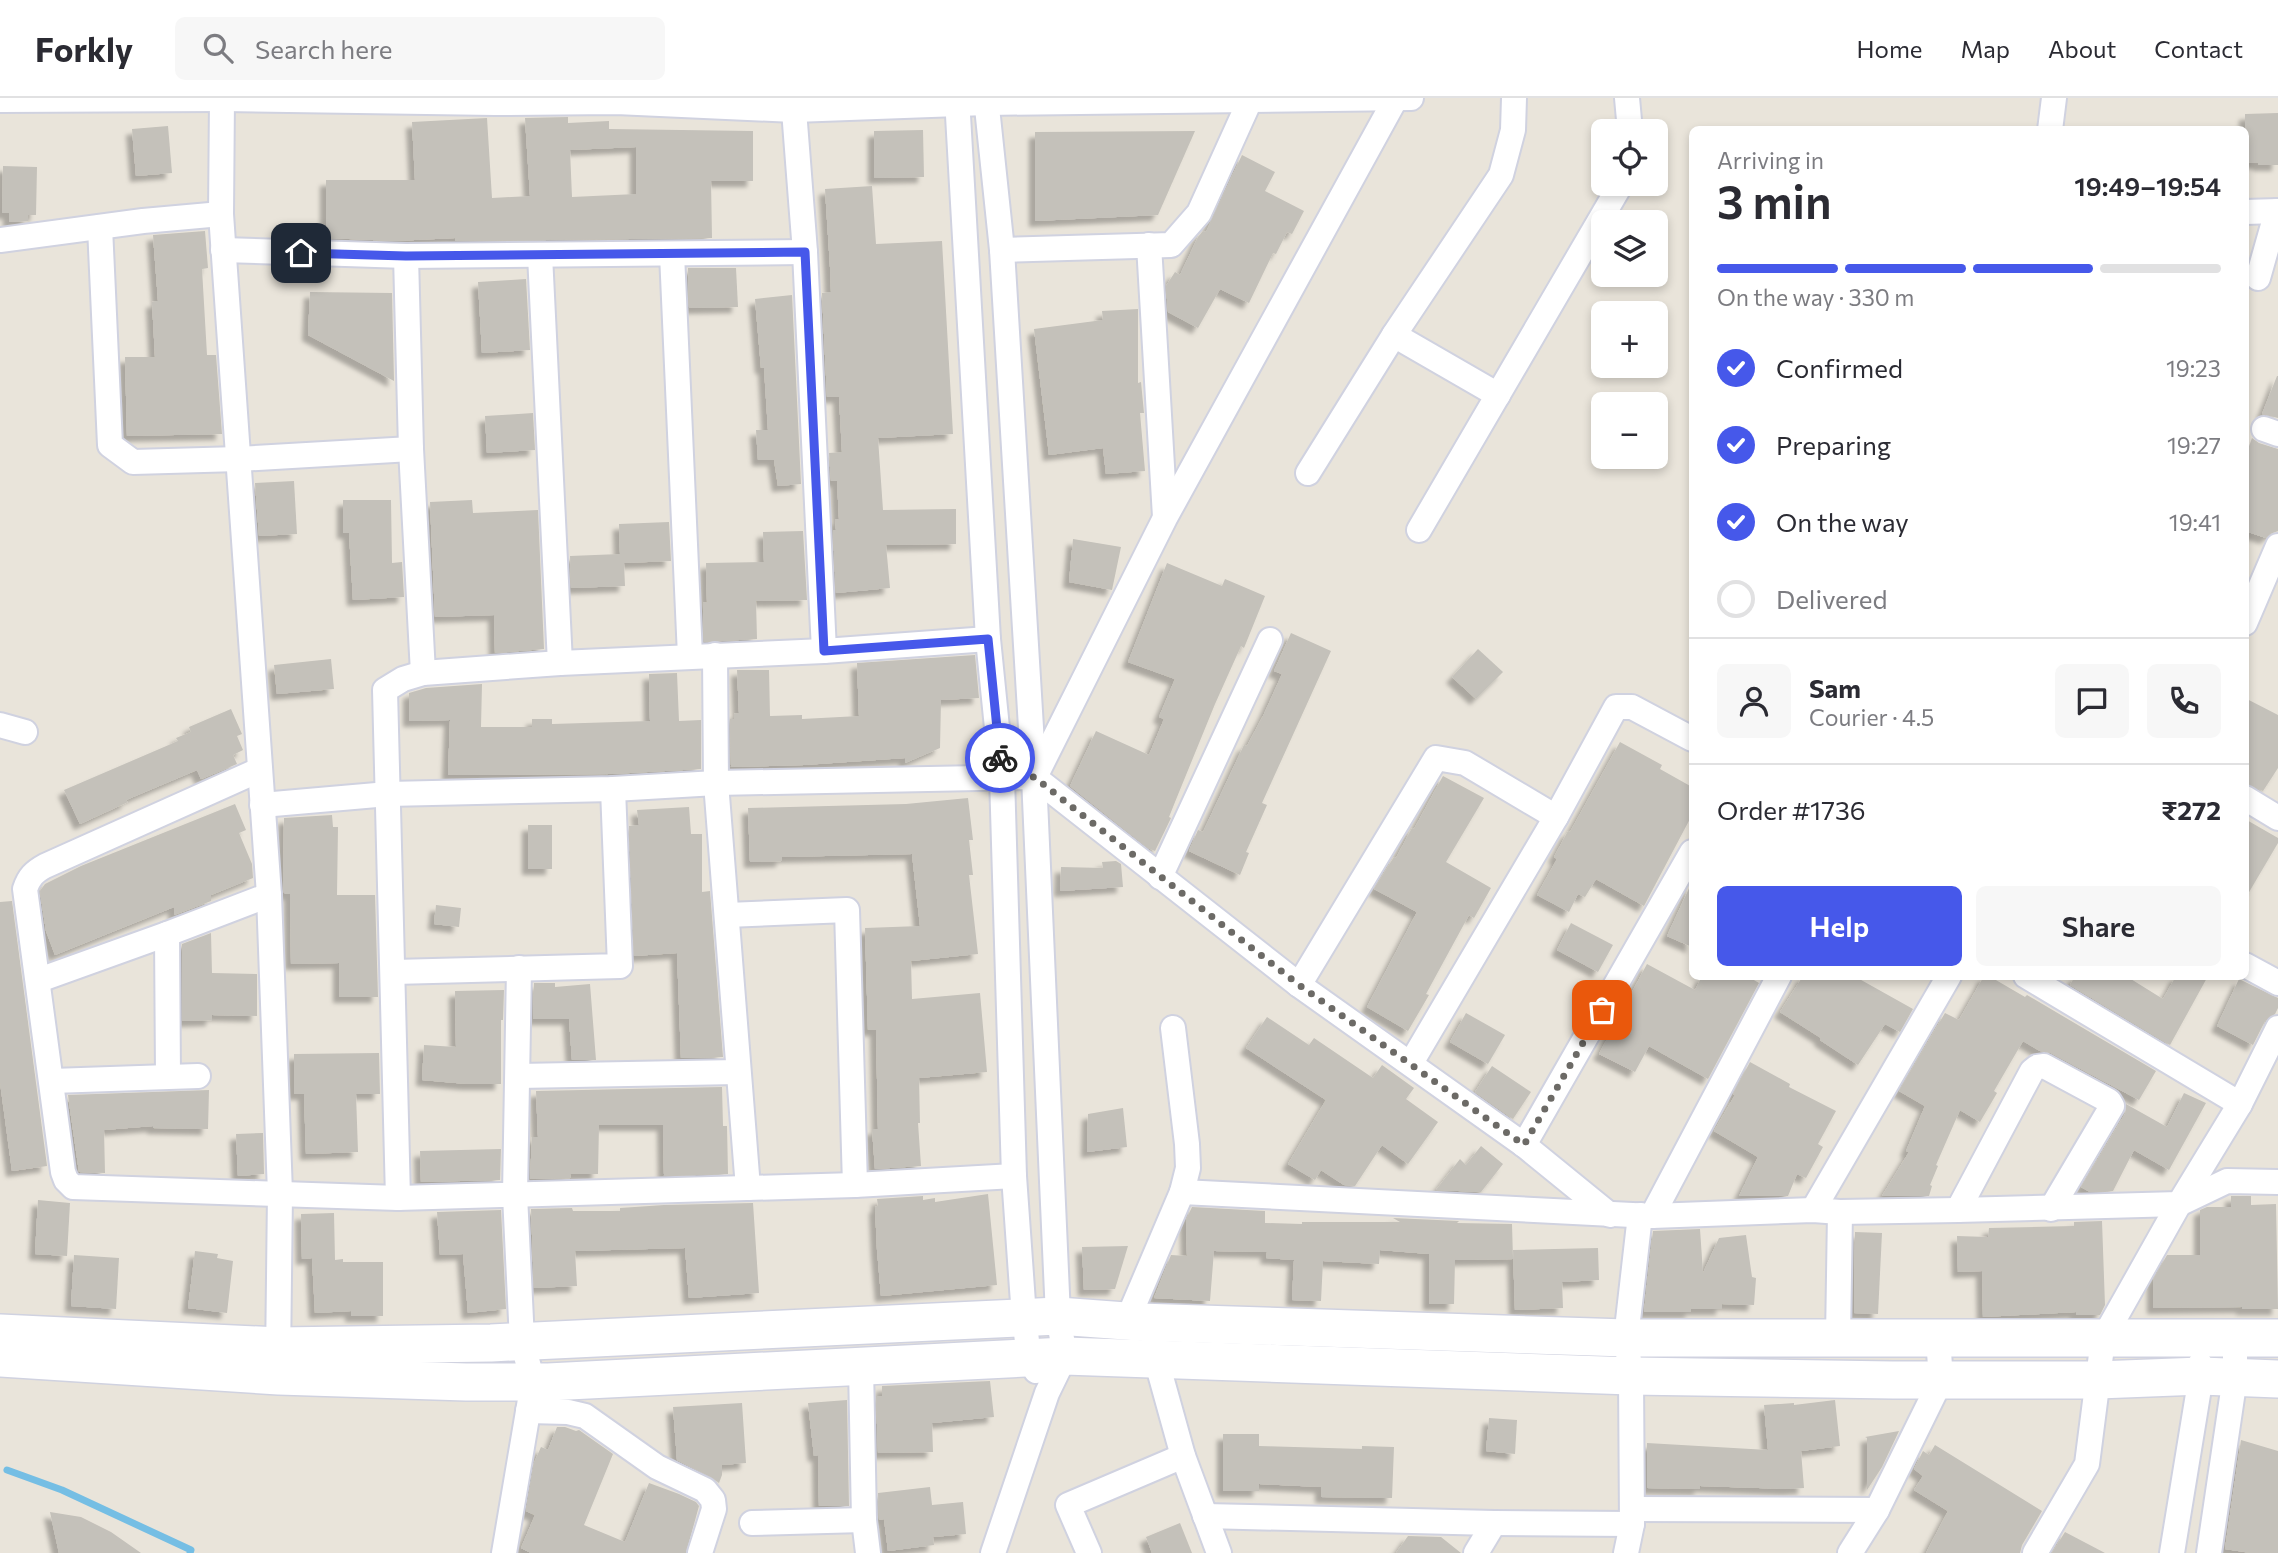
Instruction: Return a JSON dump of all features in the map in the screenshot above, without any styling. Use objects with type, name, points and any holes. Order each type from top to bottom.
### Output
[{"type":"street","points":[[0,100],[223,98],[616,100],[792,104],[986,100],[1411,98]]},
{"type":"street","points":[[223,98],[223,250],[269,895],[280,1193],[278,1361]]},
{"type":"street","points":[[1034,777],[1165,518],[1396,98]]},
{"type":"street","points":[[1308,472],[1394,335],[1502,175],[1513,130],[1514,98]]},
{"type":"street","points":[[1628,98],[1629,119]]},
{"type":"street","points":[[2050,126],[2054,98]]},
{"type":"street","points":[[1002,250],[1171,245],[1199,214],[1251,99]]},
{"type":"street","points":[[986,100],[1002,250],[1034,777],[1041,1317],[1029,1357],[1047,1393]]},
{"type":"street","points":[[958,101],[988,639],[1002,777],[1014,1176],[1041,1317],[1065,1356]]},
{"type":"street","points":[[792,104],[805,252],[824,651]]},
{"type":"street","points":[[1419,530],[1614,196]]},
{"type":"street","points":[[2249,212],[2277,211],[2258,278]]},
{"type":"street","points":[[0,240],[221,214]]},
{"type":"street","points":[[100,227],[110,445],[133,462],[411,449]]},
{"type":"street","points":[[1149,245],[1165,518]]},
{"type":"street","points":[[223,250],[406,256],[805,252]]},
{"type":"street","points":[[672,254],[690,656]]},
{"type":"street","points":[[540,255],[559,663]]},
{"type":"street","points":[[406,256],[411,449],[422,673]]},
{"type":"street","points":[[1394,335],[1498,395]]},
{"type":"street","points":[[2249,615],[2278,546]]},
{"type":"street","points":[[398,1198],[394,972],[384,690],[403,679],[422,673],[559,663],[824,651],[988,639]]},
{"type":"street","points":[[1160,877],[1270,640]]},
{"type":"street","points":[[715,655],[716,783],[748,1188]]},
{"type":"street","points":[[1411,1063],[1556,817],[1616,707],[1632,707],[1689,737]]},
{"type":"street","points":[[0,725],[25,732]]},
{"type":"street","points":[[1299,985],[1436,758],[1465,763],[1556,817]]},
{"type":"street","points":[[259,770],[35,871],[28,879],[25,889],[63,1172],[73,1187],[398,1198],[855,1185],[1014,1176]]},
{"type":"street","points":[[262,805],[388,794],[613,789],[716,783],[1034,777],[1299,985],[1524,1145],[1610,1215]]},
{"type":"street","points":[[394,972],[620,966],[613,789]]},
{"type":"street","points":[[2249,800],[2276,811]]},
{"type":"street","points":[[1524,1145],[1689,857]]},
{"type":"street","points":[[39,980],[269,895]]},
{"type":"street","points":[[727,915],[847,911],[855,1185]]},
{"type":"street","points":[[167,934],[168,1076]]},
{"type":"street","points":[[2249,967],[2278,983]]},
{"type":"street","points":[[504,1553],[530,1397],[522,1342],[515,1195],[519,968]]},
{"type":"street","points":[[1626,1553],[1632,1517],[1631,1376],[1626,1338],[1646,1216],[1777,980]]},
{"type":"street","points":[[1813,1210],[1941,980]]},
{"type":"street","points":[[2033,980],[2240,1104]]},
{"type":"street","points":[[1133,1321],[1182,1192],[1188,1168],[1173,1028]]},
{"type":"street","points":[[2035,1553],[2087,1464],[2103,1339],[2240,1104],[2278,1028]]},
{"type":"street","points":[[1958,1210],[2032,1071],[2044,1066],[2109,1101],[2112,1106],[2051,1209]]},
{"type":"street","points":[[518,1076],[738,1072]]},
{"type":"street","points":[[52,1081],[198,1076]]},
{"type":"street","points":[[1182,1192],[1646,1216],[1813,1210],[1840,1212],[2179,1205],[2227,1181],[2278,1182]]},
{"type":"street","points":[[1838,1339],[1840,1212]]},
{"type":"street","points":[[278,1361],[522,1342],[1041,1317],[1626,1338],[2278,1338]]},
{"type":"street","points":[[1133,1321],[1156,1359],[1183,1456],[1219,1553]]},
{"type":"street","points":[[1850,1553],[1877,1510],[1941,1380],[1938,1338]]},
{"type":"street","points":[[2209,1553],[2214,1521],[2218,1338]]},
{"type":"street","points":[[2172,1553],[2178,1516],[2218,1377],[2218,1338]]},
{"type":"street","points":[[4,1346],[278,1361],[466,1382],[530,1397],[584,1416],[657,1467],[705,1490],[713,1500],[714,1509],[700,1553]]},
{"type":"street","points":[[992,1553],[1047,1393],[1065,1356]]},
{"type":"street","points":[[530,1397],[862,1366],[1065,1356],[1631,1376],[1941,1380],[2218,1377],[2278,1379]]},
{"type":"street","points":[[862,1366],[864,1520],[867,1553]]},
{"type":"street","points":[[1068,1505],[1183,1456]]},
{"type":"street","points":[[1068,1505],[1073,1553]]},
{"type":"street","points":[[1068,1505],[1089,1553]]},
{"type":"street","points":[[1205,1516],[1494,1524],[1877,1510]]},
{"type":"street","points":[[2178,1516],[2214,1521]]},
{"type":"street","points":[[752,1522],[864,1520]]},
{"type":"street","points":[[1476,1553],[1494,1524]]},
{"type":"building","points":[[2278,113],[2278,165],[2249,162],[2249,126],[2245,126],[2245,114]]},
{"type":"building","points":[[568,117],[568,123],[609,121],[609,129],[753,131],[753,181],[711,181],[712,238],[455,241],[455,238],[395,241],[326,238],[326,180],[415,180],[412,122],[487,118],[492,198],[530,196],[525,118]],"holes":[[[636,147],[636,194],[572,197],[570,150]]]},
{"type":"building","points":[[168,126],[172,173],[136,176],[132,129]]},
{"type":"building","points":[[923,130],[924,177],[874,178],[874,131]]},
{"type":"building","points":[[1195,131],[1158,215],[1035,221],[1035,132]]},
{"type":"building","points":[[1242,155],[1275,172],[1265,191],[1304,211],[1292,234],[1287,232],[1276,254],[1273,253],[1249,303],[1220,289],[1198,328],[1168,312],[1166,286],[1175,272],[1180,275],[1198,237],[1203,231],[1206,232]]},
{"type":"building","points":[[3,166],[37,167],[36,215],[28,215],[28,221],[9,222],[9,213],[2,213]]},
{"type":"building","points":[[872,186],[876,244],[942,241],[953,434],[878,438],[883,510],[956,509],[956,544],[886,545],[890,588],[836,593],[833,530],[836,530],[835,520],[839,519],[837,481],[831,481],[829,453],[842,452],[839,397],[827,397],[822,293],[831,292],[825,189]]},
{"type":"building","points":[[205,231],[208,268],[202,269],[207,355],[216,355],[222,434],[127,436],[125,357],[155,357],[152,302],[158,301],[153,235]]},
{"type":"building","points":[[688,268],[736,268],[738,307],[689,308]]},
{"type":"building","points":[[526,279],[530,350],[482,353],[478,282]]},
{"type":"building","points":[[310,292],[392,293],[394,381],[308,335]]},
{"type":"building","points":[[792,295],[801,484],[778,486],[774,460],[758,460],[756,430],[768,430],[764,368],[761,368],[755,299]]},
{"type":"building","points":[[1138,309],[1138,383],[1141,382],[1144,413],[1140,413],[1145,471],[1106,474],[1103,448],[1049,455],[1034,329],[1103,320],[1102,311]]},
{"type":"building","points":[[2278,376],[2278,418],[2262,414]]},
{"type":"building","points":[[533,413],[535,450],[487,453],[485,416]]},
{"type":"building","points":[[2252,438],[2278,449],[2278,531],[2266,538],[2249,532],[2249,447]]},
{"type":"building","points":[[294,481],[297,534],[259,536],[255,483]]},
{"type":"building","points":[[343,500],[391,500],[392,563],[402,562],[404,597],[353,600],[349,533],[343,533]]},
{"type":"building","points":[[472,500],[473,513],[538,510],[544,649],[495,653],[494,615],[435,617],[430,502]]},
{"type":"building","points":[[669,522],[671,561],[624,563],[625,586],[571,588],[570,556],[620,554],[619,524]]},
{"type":"building","points":[[803,531],[807,600],[756,601],[757,639],[704,642],[706,563],[764,562],[763,532]]},
{"type":"building","points":[[1073,539],[1121,547],[1112,590],[1069,582]]},
{"type":"building","points":[[1167,563],[1222,586],[1225,579],[1265,596],[1244,648],[1241,646],[1215,704],[1169,817],[1171,818],[1155,851],[1070,786],[1096,731],[1149,755],[1164,719],[1159,717],[1175,679],[1128,662]]},
{"type":"building","points":[[1291,633],[1331,651],[1262,803],[1267,805],[1246,852],[1249,853],[1240,875],[1189,851],[1198,830],[1203,832],[1244,745],[1247,746],[1264,714],[1282,674],[1274,671]]},
{"type":"building","points":[[1478,649],[1503,672],[1476,699],[1452,677]]},
{"type":"building","points":[[975,655],[979,698],[941,700],[940,748],[905,763],[905,758],[731,767],[730,719],[734,719],[734,714],[739,713],[737,670],[769,670],[770,716],[802,715],[802,719],[859,716],[857,663]]},
{"type":"building","points":[[331,659],[334,689],[277,694],[274,665]]},
{"type":"building","points":[[677,673],[679,721],[701,720],[701,769],[612,774],[448,775],[450,720],[409,721],[409,693],[426,688],[482,684],[481,727],[532,727],[532,719],[552,719],[552,724],[650,721],[649,674]]},
{"type":"building","points":[[2249,700],[2278,715],[2278,768],[2263,791],[2249,785]]},
{"type":"building","points":[[231,709],[242,734],[237,736],[243,750],[233,755],[237,764],[201,779],[197,770],[126,800],[128,802],[80,824],[64,790],[178,741],[176,738],[191,732],[189,727]]},
{"type":"building","points":[[1620,742],[1662,765],[1660,769],[1689,785],[1689,821],[1644,906],[1596,879],[1585,897],[1578,894],[1569,912],[1537,895],[1557,859],[1554,857],[1568,831],[1570,832]]},
{"type":"building","points":[[1443,776],[1484,798],[1446,862],[1491,888],[1474,918],[1469,915],[1408,1031],[1367,1007],[1417,912],[1374,889],[1394,857],[1396,858],[1412,828],[1414,829]]},
{"type":"building","points":[[968,798],[973,840],[969,840],[973,875],[969,875],[978,954],[911,961],[912,999],[980,993],[987,1072],[919,1078],[921,1166],[875,1169],[872,1129],[878,1129],[876,1030],[868,1030],[865,928],[920,926],[912,854],[782,857],[782,861],[750,862],[748,808],[906,804]]},
{"type":"building","points":[[235,804],[246,830],[239,833],[252,864],[253,878],[211,895],[211,901],[174,915],[174,907],[55,955],[46,931],[40,891],[45,884],[81,866]]},
{"type":"building","points":[[689,807],[691,834],[702,834],[702,892],[710,891],[723,1057],[681,1058],[677,953],[634,956],[629,826],[639,825],[637,810]]},
{"type":"building","points":[[332,815],[333,827],[338,827],[337,895],[375,895],[378,997],[339,997],[339,963],[291,964],[290,894],[284,893],[283,885],[284,818]]},
{"type":"building","points":[[2249,821],[2278,838],[2278,843],[2249,892]]},
{"type":"building","points":[[528,825],[552,825],[552,869],[528,869]]},
{"type":"building","points":[[1116,861],[1121,864],[1123,887],[1060,891],[1061,867],[1103,868],[1102,862]]},
{"type":"building","points":[[1689,888],[1689,946],[1667,936]]},
{"type":"building","points":[[12,901],[47,1166],[12,1171],[0,1082],[0,902]]},
{"type":"building","points":[[436,905],[461,908],[459,927],[434,924]]},
{"type":"building","points":[[1571,923],[1613,945],[1598,972],[1557,950]]},
{"type":"building","points":[[211,933],[212,973],[257,974],[257,1016],[212,1015],[212,1020],[182,1021],[182,944]]},
{"type":"building","points":[[1647,964],[1695,990],[1700,980],[1754,980],[1759,983],[1708,1079],[1649,1046],[1635,1072],[1599,1054]]},
{"type":"building","points":[[1800,980],[1861,980],[1913,1009],[1900,1032],[1885,1024],[1858,1065],[1780,1012]]},
{"type":"building","points":[[1982,980],[1996,980],[2025,997],[2027,995],[2156,1071],[2139,1100],[2023,1041],[1994,1091],[1997,1093],[1980,1122],[1960,1110],[1936,1165],[1938,1166],[1930,1185],[1929,1196],[1882,1196],[1909,1152],[1906,1151],[1925,1106],[1899,1091],[1945,1013],[1959,1020]]},
{"type":"building","points":[[2073,980],[2132,980],[2163,999],[2174,980],[2206,980],[2170,1045],[2070,985]]},
{"type":"building","points":[[2239,980],[2278,998],[2275,1014],[2265,1021],[2253,1045],[2217,1026]]},
{"type":"building","points":[[534,983],[555,983],[555,987],[590,984],[596,1060],[572,1060],[569,1019],[533,1019]]},
{"type":"building","points":[[504,990],[501,1084],[422,1080],[424,1045],[456,1047],[455,991]]},
{"type":"building","points":[[1466,1013],[1505,1035],[1488,1064],[1450,1042]]},
{"type":"building","points":[[1267,1017],[1309,1045],[1314,1038],[1373,1078],[1382,1065],[1414,1088],[1406,1099],[1438,1122],[1408,1164],[1382,1145],[1355,1186],[1344,1185],[1321,1170],[1315,1180],[1288,1164],[1326,1100],[1246,1048]]},
{"type":"building","points":[[379,1053],[380,1094],[356,1094],[358,1152],[306,1154],[304,1094],[294,1094],[294,1054]]},
{"type":"building","points":[[1750,1062],[1790,1084],[1789,1087],[1836,1111],[1818,1144],[1823,1147],[1806,1178],[1797,1174],[1788,1196],[1739,1196],[1758,1157],[1714,1131]]},
{"type":"building","points":[[1492,1066],[1531,1092],[1513,1119],[1475,1092]]},
{"type":"building","points":[[722,1087],[723,1126],[727,1126],[728,1174],[664,1176],[663,1125],[599,1125],[598,1174],[530,1179],[532,1137],[538,1137],[536,1091]]},
{"type":"building","points":[[209,1090],[208,1129],[153,1126],[104,1130],[105,1173],[79,1172],[68,1095]]},
{"type":"building","points":[[2184,1093],[2206,1103],[2169,1170],[2134,1150],[2113,1191],[2090,1192],[2081,1187],[2125,1114],[2126,1104],[2167,1127]]},
{"type":"building","points":[[1123,1108],[1127,1147],[1087,1152],[1088,1114]]},
{"type":"building","points":[[263,1133],[264,1174],[238,1176],[236,1134]]},
{"type":"building","points":[[1481,1146],[1503,1164],[1481,1192],[1436,1190],[1460,1159],[1466,1165]]},
{"type":"building","points":[[501,1149],[500,1180],[421,1182],[420,1151]]},
{"type":"building","points":[[988,1194],[997,1285],[881,1296],[875,1207],[878,1206],[877,1199],[923,1196],[923,1200],[935,1198],[935,1202]]},
{"type":"building","points":[[2231,1196],[2251,1196],[2251,1205],[2276,1204],[2278,1309],[2153,1308],[2153,1280],[2167,1255],[2200,1255],[2200,1210],[2207,1207],[2231,1207]]},
{"type":"building","points":[[38,1200],[70,1203],[67,1256],[35,1254]]},
{"type":"building","points":[[753,1203],[759,1293],[689,1298],[685,1248],[575,1251],[577,1286],[534,1288],[531,1209],[620,1211],[620,1208],[664,1205]]},
{"type":"building","points":[[1192,1207],[1265,1211],[1265,1223],[1400,1222],[1393,1218],[1512,1224],[1513,1259],[1455,1260],[1454,1304],[1429,1304],[1429,1254],[1380,1250],[1379,1264],[1323,1261],[1321,1301],[1292,1300],[1294,1260],[1266,1258],[1267,1252],[1214,1251],[1210,1301],[1154,1298],[1171,1255],[1187,1256],[1186,1220]]},
{"type":"building","points":[[501,1210],[506,1309],[468,1313],[463,1254],[440,1255],[437,1212]]},
{"type":"building","points":[[334,1213],[335,1260],[383,1262],[383,1316],[351,1316],[351,1311],[315,1313],[312,1258],[302,1259],[301,1214]]},
{"type":"building","points":[[2102,1221],[2105,1305],[2100,1315],[2076,1315],[2076,1312],[1983,1317],[1982,1271],[1958,1272],[1957,1236],[1988,1237],[1989,1228],[2074,1226],[2074,1222]]},
{"type":"building","points":[[1700,1229],[1703,1273],[1719,1238],[1746,1235],[1752,1277],[1756,1278],[1754,1305],[1722,1304],[1722,1309],[1644,1312],[1653,1231]]},
{"type":"building","points":[[1855,1232],[1882,1233],[1878,1314],[1854,1313]]},
{"type":"building","points":[[1128,1246],[1115,1289],[1084,1290],[1082,1247]]},
{"type":"building","points":[[1598,1248],[1599,1280],[1562,1282],[1563,1308],[1515,1310],[1513,1250]]},
{"type":"building","points":[[195,1251],[218,1254],[217,1258],[233,1261],[227,1313],[188,1308]]},
{"type":"building","points":[[74,1255],[119,1258],[116,1309],[71,1306]]},
{"type":"building","points":[[990,1381],[994,1417],[932,1423],[933,1452],[878,1453],[876,1396],[882,1396],[882,1386]]},
{"type":"building","points":[[847,1400],[849,1506],[819,1506],[818,1455],[814,1456],[808,1403]]},
{"type":"building","points":[[1835,1400],[1840,1446],[1801,1451],[1804,1488],[1647,1488],[1647,1443],[1768,1450],[1764,1405],[1794,1405]]},
{"type":"building","points":[[742,1403],[746,1463],[722,1465],[719,1483],[677,1460],[673,1407]]},
{"type":"building","points":[[1489,1418],[1517,1420],[1515,1454],[1486,1451]]},
{"type":"building","points":[[557,1427],[579,1430],[613,1454],[584,1525],[625,1542],[649,1483],[679,1494],[699,1506],[686,1553],[531,1553],[521,1548],[535,1515],[526,1511],[534,1463],[541,1447],[548,1450]]},
{"type":"building","points":[[1899,1431],[1882,1467],[1867,1490],[1865,1437]]},
{"type":"building","points":[[1223,1434],[1259,1434],[1259,1446],[1362,1449],[1362,1446],[1394,1447],[1392,1498],[1321,1497],[1321,1487],[1259,1484],[1259,1491],[1223,1491]]},
{"type":"building","points":[[2241,1440],[2278,1451],[2278,1553],[2225,1549]]},
{"type":"building","points":[[1935,1445],[2042,1511],[2020,1553],[1926,1553],[1948,1511],[1914,1490],[1923,1476],[1914,1469],[1923,1451],[1929,1455]]},
{"type":"building","points":[[930,1487],[932,1505],[963,1502],[966,1534],[933,1537],[934,1545],[888,1551],[884,1519],[879,1520],[878,1493]]},
{"type":"building","points":[[50,1512],[81,1517],[111,1532],[141,1553],[59,1553]]},
{"type":"building","points":[[1180,1523],[1192,1553],[1152,1553],[1146,1537]]},
{"type":"building","points":[[2065,1532],[2105,1553],[2052,1553]]},
{"type":"building","points":[[1408,1536],[1441,1537],[1461,1553],[1396,1553]]},
{"type":"waterway","points":[[7,1470],[62,1490],[191,1550],[190,1553]]},
{"type":"way so far","points":[[1000,758],[1002,777],[1034,777],[1299,985],[1524,1145],[1602,1010]]},
{"type":"route","points":[[301,253],[406,256],[805,252],[824,651],[988,639],[1000,758]]}]
